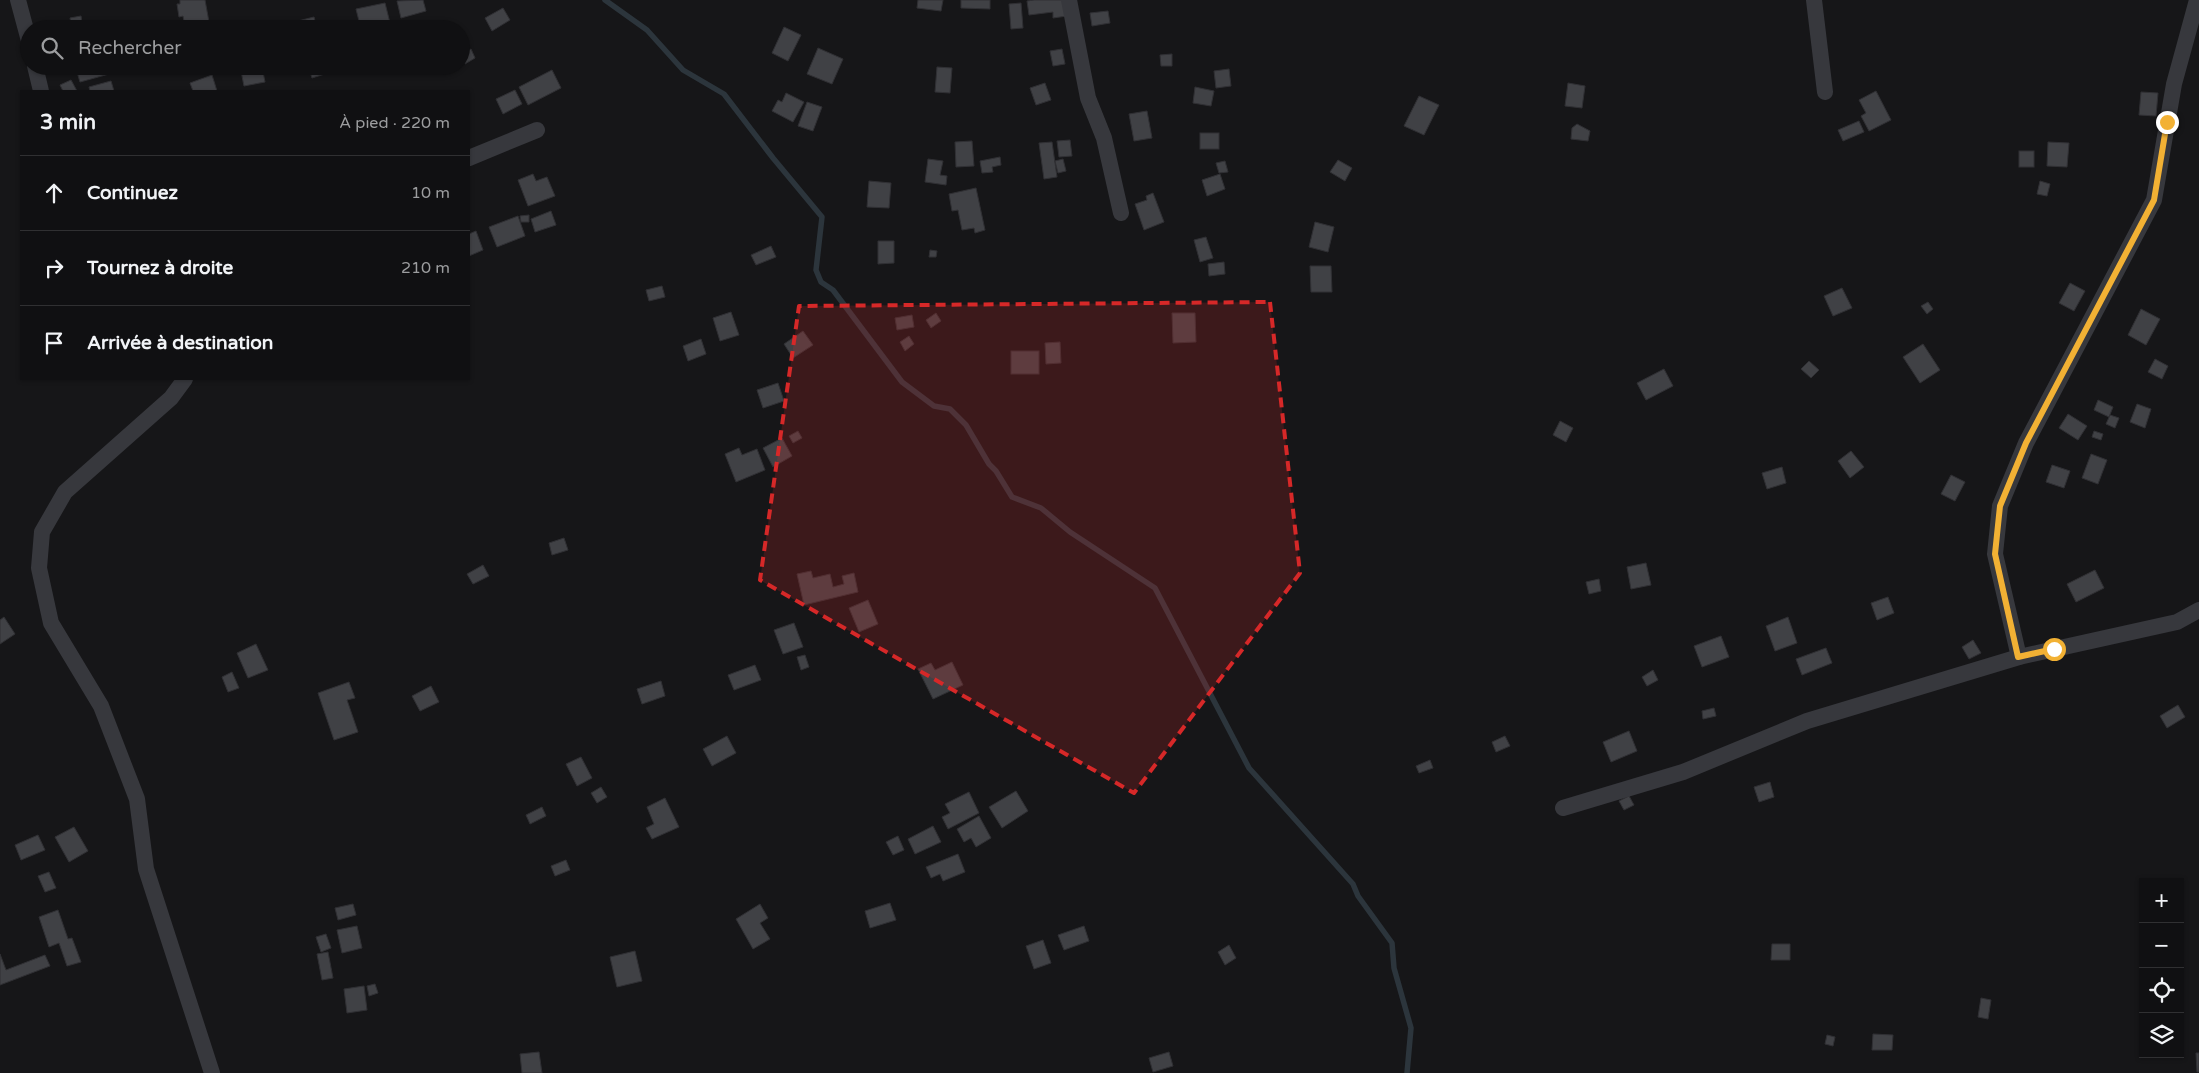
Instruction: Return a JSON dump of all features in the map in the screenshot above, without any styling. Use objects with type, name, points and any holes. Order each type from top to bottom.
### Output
[{"type":"street","points":[[18,0],[23,20]]},
{"type":"street","points":[[1069,0],[1088,98],[1104,138],[1121,213]]},
{"type":"street","points":[[1814,0],[1825,92]]},
{"type":"street","points":[[2018,657],[1995,554],[2000,506],[2026,443],[2154,200],[2174,84],[2197,0]]},
{"type":"street","points":[[37,75],[41,90]]},
{"type":"street","points":[[470,158],[537,130]]},
{"type":"street","points":[[184,380],[171,398],[65,492],[42,532],[38,568],[51,623],[101,706],[137,799],[146,869],[212,1073]]},
{"type":"street","points":[[1563,808],[1683,772],[1806,721],[2018,657],[2177,622],[2199,610]]},
{"type":"highlighted area","points":[[1270,302],[1300,573],[1134,793],[760,580],[799,306]]},
{"type":"building","points":[[180,0],[205,0],[209,20],[184,20],[183,16],[179,17],[177,4],[180,4]]},
{"type":"building","points":[[423,0],[426,11],[401,18],[397,1]]},
{"type":"building","points":[[918,0],[943,0],[941,11],[917,8]]},
{"type":"building","points":[[961,0],[990,0],[990,9],[961,8]]},
{"type":"building","points":[[1065,0],[1067,16],[1053,18],[1053,12],[1029,15],[1027,1]]},
{"type":"building","points":[[385,3],[389,20],[359,20],[356,9]]},
{"type":"building","points":[[1021,3],[1023,28],[1011,29],[1009,4]]},
{"type":"building","points":[[503,8],[510,20],[492,31],[485,18]]},
{"type":"building","points":[[1108,11],[1110,23],[1092,26],[1090,13]]},
{"type":"building","points":[[81,16],[82,20],[70,20],[70,18]]},
{"type":"building","points":[[314,17],[315,20],[302,20]]},
{"type":"building","points":[[784,27],[801,35],[788,61],[772,53]]},
{"type":"building","points":[[818,48],[843,59],[832,84],[807,74]]},
{"type":"building","points":[[1062,49],[1065,64],[1053,66],[1050,51]]},
{"type":"building","points":[[470,50],[475,58],[470,61]]},
{"type":"building","points":[[1172,54],[1172,66],[1161,66],[1160,55]]},
{"type":"building","points":[[937,67],[952,68],[950,93],[935,92]]},
{"type":"building","points":[[1229,69],[1231,86],[1216,88],[1214,71]]},
{"type":"building","points":[[552,70],[561,88],[528,105],[519,87]]},
{"type":"building","points":[[78,75],[105,75],[80,82]]},
{"type":"building","points":[[212,75],[217,90],[193,90],[190,83]]},
{"type":"building","points":[[242,75],[264,75],[265,82],[244,86]]},
{"type":"building","points":[[311,75],[322,75],[312,78]]},
{"type":"building","points":[[71,80],[76,90],[62,90],[60,85]]},
{"type":"building","points":[[111,81],[114,90],[90,90],[89,87]]},
{"type":"building","points":[[1045,83],[1051,100],[1036,105],[1030,88]]},
{"type":"building","points":[[1568,83],[1585,86],[1582,108],[1565,106]]},
{"type":"building","points":[[1195,87],[1214,91],[1211,106],[1193,103]]},
{"type":"building","points":[[515,90],[522,104],[503,114],[496,99]]},
{"type":"building","points":[[1876,91],[1891,120],[1869,131],[1861,116],[1866,113],[1859,100]]},
{"type":"building","points":[[2141,92],[2158,93],[2156,116],[2139,115]]},
{"type":"building","points":[[786,93],[804,102],[793,122],[772,111],[778,100],[782,102]]},
{"type":"building","points":[[1419,96],[1439,105],[1424,135],[1404,126]]},
{"type":"building","points":[[807,102],[822,107],[813,131],[798,126]]},
{"type":"building","points":[[1147,111],[1152,138],[1134,141],[1129,114]]},
{"type":"building","points":[[1859,121],[1864,132],[1843,141],[1838,130]]},
{"type":"building","points":[[1577,124],[1590,131],[1588,141],[1571,139],[1572,128]]},
{"type":"building","points":[[1200,133],[1219,133],[1219,149],[1200,149]]},
{"type":"building","points":[[1070,140],[1072,156],[1059,157],[1057,141]]},
{"type":"building","points":[[972,141],[974,166],[956,167],[955,142]]},
{"type":"building","points":[[1052,142],[1057,177],[1044,179],[1039,143]]},
{"type":"building","points":[[2048,142],[2069,143],[2067,167],[2047,166]]},
{"type":"building","points":[[2019,151],[2034,151],[2034,167],[2019,167]]},
{"type":"building","points":[[1000,157],[1001,165],[992,167],[993,172],[982,173],[980,161]]},
{"type":"building","points":[[928,159],[943,161],[940,175],[947,176],[946,185],[925,182]]},
{"type":"building","points":[[1063,159],[1066,171],[1058,173],[1055,161]]},
{"type":"building","points":[[1338,160],[1352,168],[1345,181],[1330,172]]},
{"type":"building","points":[[1225,161],[1228,172],[1219,173],[1216,163]]},
{"type":"building","points":[[533,174],[536,181],[547,177],[555,196],[528,206],[518,180]]},
{"type":"building","points":[[1220,174],[1225,189],[1207,196],[1202,180]]},
{"type":"building","points":[[869,181],[891,183],[889,208],[867,207]]},
{"type":"building","points":[[2040,181],[2050,184],[2047,196],[2037,194]]},
{"type":"building","points":[[976,188],[985,230],[975,233],[974,228],[962,230],[958,210],[952,211],[949,194]]},
{"type":"building","points":[[1153,193],[1164,222],[1144,230],[1135,204],[1147,200],[1146,196]]},
{"type":"building","points":[[551,211],[556,225],[535,232],[531,219]]},
{"type":"building","points":[[529,215],[529,222],[521,222],[520,216]]},
{"type":"building","points":[[518,216],[525,236],[497,247],[489,227]]},
{"type":"building","points":[[1315,222],[1334,227],[1328,252],[1309,247]]},
{"type":"building","points":[[476,231],[483,250],[470,256],[470,234]]},
{"type":"building","points":[[1206,237],[1213,258],[1200,262],[1194,240]]},
{"type":"building","points":[[878,241],[894,241],[894,263],[878,264]]},
{"type":"building","points":[[771,246],[776,257],[756,265],[751,255]]},
{"type":"building","points":[[930,250],[937,251],[936,257],[929,257]]},
{"type":"building","points":[[1224,262],[1225,274],[1209,276],[1208,264]]},
{"type":"building","points":[[1310,266],[1331,266],[1332,292],[1311,292]]},
{"type":"building","points":[[2070,283],[2085,291],[2074,311],[2059,303]]},
{"type":"building","points":[[662,286],[665,297],[649,301],[646,290]]},
{"type":"building","points":[[1842,288],[1852,308],[1833,316],[1824,296]]},
{"type":"building","points":[[1928,302],[1933,309],[1927,314],[1921,306]]},
{"type":"building","points":[[2141,309],[2160,319],[2146,345],[2128,335]]},
{"type":"building","points":[[731,312],[739,335],[720,341],[713,318]]},
{"type":"building","points":[[936,313],[941,321],[931,328],[926,320]]},
{"type":"building","points":[[1172,313],[1195,313],[1196,342],[1173,343]]},
{"type":"building","points":[[912,315],[914,327],[897,330],[895,318]]},
{"type":"building","points":[[803,331],[813,345],[793,358],[784,344]]},
{"type":"building","points":[[909,336],[914,344],[905,351],[900,342]]},
{"type":"building","points":[[701,339],[706,354],[688,361],[683,346]]},
{"type":"building","points":[[1060,342],[1061,363],[1046,364],[1045,343]]},
{"type":"building","points":[[1923,344],[1940,370],[1920,383],[1903,357]]},
{"type":"building","points":[[1011,351],[1039,351],[1039,374],[1011,374]]},
{"type":"building","points":[[2155,359],[2168,366],[2162,379],[2148,372]]},
{"type":"building","points":[[1809,361],[1819,370],[1811,378],[1801,369]]},
{"type":"building","points":[[1664,369],[1673,386],[1646,400],[1637,383]]},
{"type":"building","points":[[778,383],[784,401],[763,408],[757,390]]},
{"type":"building","points":[[2098,400],[2113,407],[2109,417],[2094,410]]},
{"type":"building","points":[[2137,404],[2151,409],[2145,428],[2130,422]]},
{"type":"building","points":[[2068,414],[2087,426],[2078,440],[2059,428]]},
{"type":"building","points":[[2110,415],[2119,418],[2115,428],[2106,424]]},
{"type":"building","points":[[1560,421],[1573,428],[1566,442],[1553,435]]},
{"type":"building","points":[[798,431],[802,438],[793,443],[789,436]]},
{"type":"building","points":[[2094,431],[2103,434],[2101,440],[2092,437]]},
{"type":"building","points":[[782,438],[792,456],[773,467],[763,448]]},
{"type":"building","points":[[739,448],[742,455],[757,449],[765,470],[736,482],[725,454]]},
{"type":"building","points":[[1851,451],[1864,467],[1850,478],[1838,461]]},
{"type":"building","points":[[2091,454],[2107,460],[2098,484],[2082,478]]},
{"type":"building","points":[[2052,465],[2070,471],[2064,488],[2046,482]]},
{"type":"building","points":[[1782,467],[1786,483],[1767,489],[1762,473]]},
{"type":"building","points":[[1951,475],[1965,482],[1955,501],[1941,494]]},
{"type":"building","points":[[564,538],[568,550],[552,555],[549,543]]},
{"type":"building","points":[[1646,563],[1651,585],[1631,589],[1627,567]]},
{"type":"building","points":[[483,565],[489,576],[473,584],[467,574]]},
{"type":"building","points":[[2095,570],[2104,588],[2076,602],[2067,584]]},
{"type":"building","points":[[811,571],[813,578],[830,574],[833,587],[844,584],[842,576],[854,573],[858,592],[804,605],[797,574]]},
{"type":"building","points":[[1599,579],[1601,591],[1589,594],[1586,582]]},
{"type":"building","points":[[1888,597],[1894,613],[1877,620],[1871,603]]},
{"type":"building","points":[[868,600],[878,624],[859,632],[849,608]]},
{"type":"building","points":[[4,617],[15,634],[0,644],[0,620]]},
{"type":"building","points":[[1788,617],[1797,643],[1775,651],[1766,626]]},
{"type":"building","points":[[794,623],[803,647],[783,654],[774,630]]},
{"type":"building","points":[[1721,636],[1729,657],[1702,667],[1694,646]]},
{"type":"building","points":[[1973,640],[1981,653],[1969,659],[1962,647]]},
{"type":"building","points":[[256,644],[268,670],[248,678],[237,653]]},
{"type":"building","points":[[1826,648],[1832,663],[1802,675],[1796,659]]},
{"type":"building","points":[[805,655],[809,667],[801,670],[797,657]]},
{"type":"building","points":[[952,662],[963,685],[933,699],[918,669],[931,663],[935,670]]},
{"type":"building","points":[[755,665],[761,680],[734,690],[728,675]]},
{"type":"building","points":[[1653,670],[1658,680],[1647,686],[1642,677]]},
{"type":"building","points":[[232,672],[239,688],[228,692],[222,677]]},
{"type":"building","points":[[661,681],[665,696],[642,704],[637,689]]},
{"type":"building","points":[[349,682],[355,698],[347,700],[358,732],[334,740],[318,693]]},
{"type":"building","points":[[431,686],[439,702],[420,711],[412,696]]},
{"type":"building","points":[[2178,705],[2185,717],[2167,728],[2160,716]]},
{"type":"building","points":[[1714,708],[1716,716],[1703,719],[1702,711]]},
{"type":"building","points":[[1629,731],[1637,751],[1611,762],[1603,742]]},
{"type":"building","points":[[727,736],[736,753],[712,766],[703,749]]},
{"type":"building","points":[[1505,736],[1510,746],[1496,752],[1492,742]]},
{"type":"building","points":[[581,757],[592,778],[577,786],[566,764]]},
{"type":"building","points":[[1430,760],[1433,768],[1419,773],[1416,766]]},
{"type":"building","points":[[1770,782],[1774,797],[1759,802],[1754,787]]},
{"type":"building","points":[[601,787],[607,797],[597,803],[591,793]]},
{"type":"building","points":[[1016,791],[1028,811],[1002,828],[989,807]]},
{"type":"building","points":[[969,792],[979,813],[948,829],[942,817],[950,813],[945,804]]},
{"type":"building","points":[[1629,796],[1634,805],[1624,810],[1619,801]]},
{"type":"building","points":[[665,798],[679,827],[652,839],[646,828],[654,824],[647,807]]},
{"type":"building","points":[[542,807],[546,816],[530,824],[526,815]]},
{"type":"building","points":[[979,816],[991,838],[976,847],[971,838],[964,842],[957,829]]},
{"type":"building","points":[[933,826],[941,842],[915,854],[908,839]]},
{"type":"building","points":[[74,827],[88,851],[69,862],[55,837]]},
{"type":"building","points":[[38,835],[45,850],[21,860],[15,845]]},
{"type":"building","points":[[898,836],[904,850],[893,855],[886,842]]},
{"type":"building","points":[[958,854],[965,872],[943,881],[940,874],[931,878],[926,867]]},
{"type":"building","points":[[566,860],[570,870],[555,876],[551,866]]},
{"type":"building","points":[[49,872],[56,888],[45,892],[38,876]]},
{"type":"building","points":[[890,903],[896,920],[870,928],[865,911]]},
{"type":"building","points":[[353,904],[356,915],[338,920],[335,908]]},
{"type":"building","points":[[760,904],[768,918],[760,923],[770,939],[753,949],[736,919]]},
{"type":"building","points":[[58,910],[68,939],[72,938],[81,962],[67,966],[59,943],[49,947],[39,917]]},
{"type":"building","points":[[357,926],[362,948],[342,953],[337,930]]},
{"type":"building","points":[[1084,926],[1089,941],[1064,950],[1058,935]]},
{"type":"building","points":[[326,934],[331,948],[321,952],[316,937]]},
{"type":"building","points":[[1043,940],[1051,963],[1034,969],[1026,946]]},
{"type":"building","points":[[1772,944],[1790,944],[1790,960],[1771,960]]},
{"type":"building","points":[[1229,945],[1236,958],[1225,965],[1218,952]]},
{"type":"building","points":[[635,951],[642,981],[617,987],[610,957]]},
{"type":"building","points":[[328,952],[333,978],[322,980],[317,954]]},
{"type":"building","points":[[0,954],[6,970],[45,955],[50,966],[0,985]]},
{"type":"building","points":[[375,984],[378,993],[369,996],[367,986]]},
{"type":"building","points":[[364,986],[367,1010],[347,1013],[344,989]]},
{"type":"building","points":[[1981,998],[1991,1000],[1988,1019],[1978,1017]]},
{"type":"building","points":[[1873,1034],[1893,1035],[1892,1050],[1872,1050]]},
{"type":"building","points":[[1827,1035],[1835,1037],[1833,1046],[1825,1044]]},
{"type":"building","points":[[539,1052],[542,1073],[522,1073],[520,1054]]},
{"type":"building","points":[[1169,1052],[1173,1066],[1153,1072],[1149,1058]]},
{"type":"building","points":[[2196,1053],[2199,1053],[2199,1072],[2197,1072]]},
{"type":"waterway","points":[[605,0],[647,30],[683,70],[724,94],[773,158],[822,217],[816,270],[821,282],[833,290],[902,382],[934,406],[950,409],[966,425],[989,464],[996,471],[1012,497],[1041,508],[1070,532],[1155,588],[1249,768],[1353,884],[1358,896],[1392,943],[1394,968],[1411,1028],[1407,1073]]},
{"type":"route","points":[[2054,649],[2018,657],[1995,554],[2000,506],[2026,443],[2154,200],[2167,122]]}]
